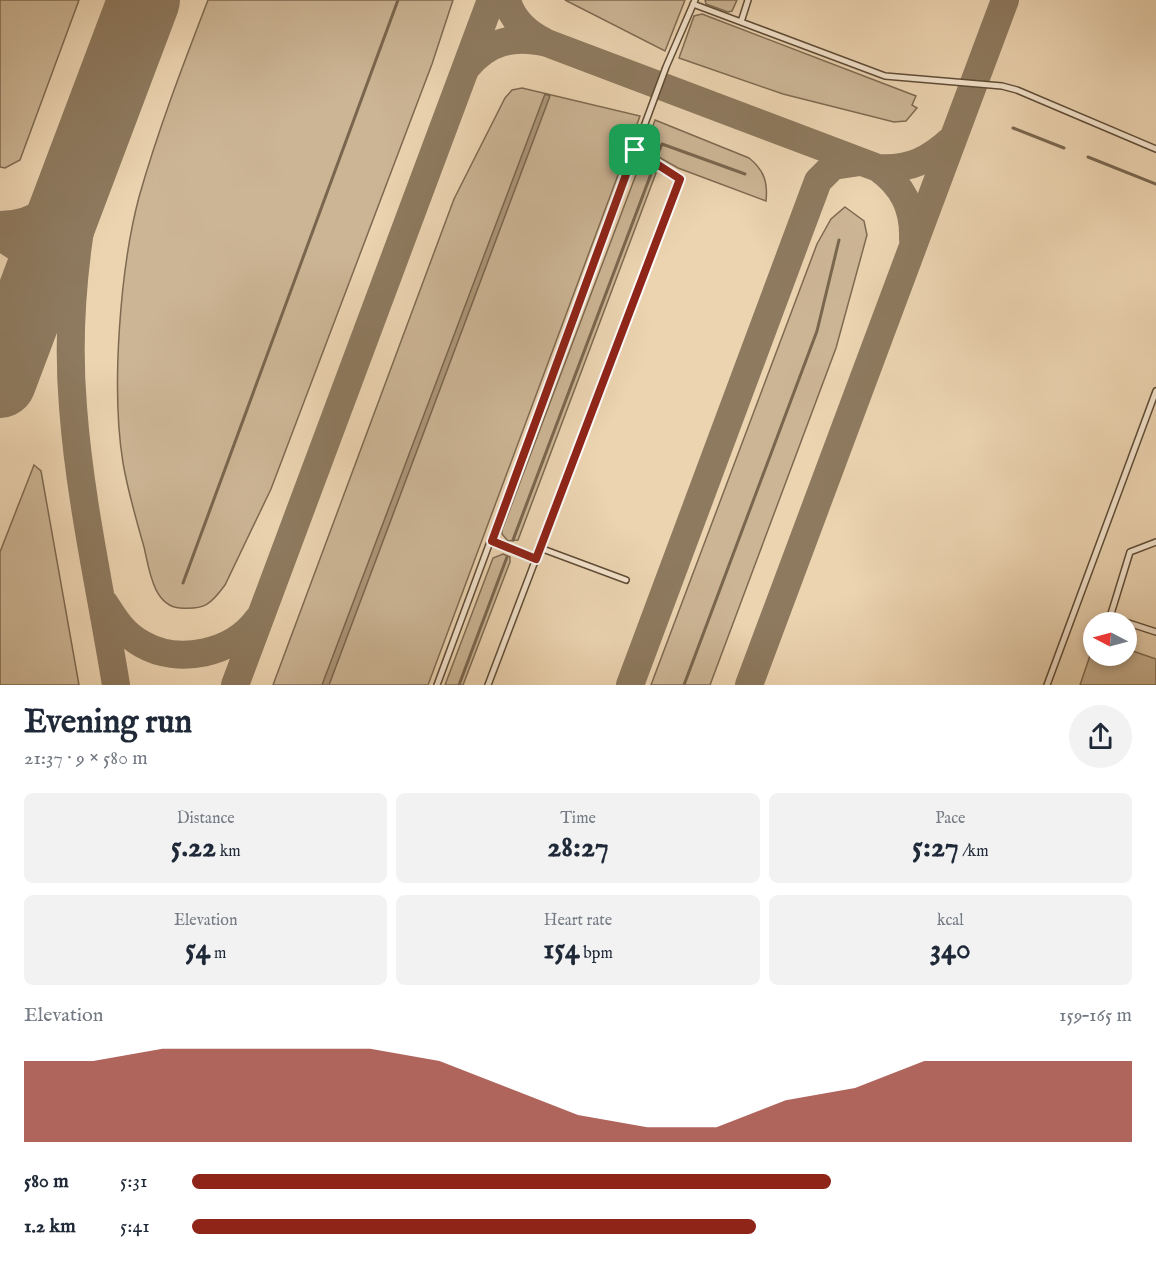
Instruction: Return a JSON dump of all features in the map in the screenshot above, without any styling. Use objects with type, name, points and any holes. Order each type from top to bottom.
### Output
[{"type":"lane","points":[[741,22],[748,0]]},
{"type":"lane","points":[[437,685],[635,150],[694,2],[885,76],[1002,86],[1017,90],[1156,149]]},
{"type":"lane","points":[[488,685],[680,179],[635,150]]},
{"type":"lane","points":[[1047,685],[1156,391]]},
{"type":"lane","points":[[492,541],[536,559]]},
{"type":"lane","points":[[1156,542],[1130,552],[1110,617],[1156,632]]},
{"type":"lane","points":[[540,548],[626,580]]},
{"type":"shaded area","points":[[0,0],[79,0],[20,160],[5,168],[0,167]]},
{"type":"shaded area","points":[[208,0],[453,0],[432,64],[271,489],[225,585],[216,597],[202,607],[180,608],[164,601],[150,575],[123,463],[118,400],[119,329],[132,226],[139,197],[180,73]]},
{"type":"shaded area","points":[[565,0],[685,0],[665,51]]},
{"type":"shaded area","points":[[705,0],[737,0],[732,11],[728,12],[706,4]]},
{"type":"shaded area","points":[[702,14],[916,96],[912,105],[917,108],[906,121],[894,122],[783,94],[679,58],[694,16]]},
{"type":"shaded area","points":[[522,88],[640,116],[428,685],[273,685],[454,199],[505,98],[512,90]]},
{"type":"shaded area","points":[[545,94],[550,96],[329,685],[322,685]]},
{"type":"shaded area","points":[[655,120],[749,158],[764,177],[766,201],[678,168],[648,151],[647,144]]},
{"type":"shaded area","points":[[643,167],[654,169],[656,173],[518,540],[508,541],[502,534],[502,530],[637,172]]},
{"type":"shaded area","points":[[845,207],[864,221],[867,235],[836,348],[710,685],[651,685],[817,244],[831,219]]},
{"type":"shaded area","points":[[34,465],[41,471],[79,685],[0,685],[0,552]]},
{"type":"shaded area","points":[[503,554],[510,557],[510,562],[463,685],[445,685],[493,558]]},
{"type":"shaded area","points":[[1137,652],[1156,659],[1156,685],[1080,685],[1086,666],[1137,666]]},
{"type":"waterway","points":[[183,583],[398,0]]},
{"type":"waterway","points":[[1013,128],[1064,148]]},
{"type":"waterway","points":[[659,151],[662,144],[745,174]]},
{"type":"waterway","points":[[1088,157],[1156,184]]},
{"type":"waterway","points":[[513,540],[654,166]]},
{"type":"waterway","points":[[684,685],[817,331],[839,240]]},
{"type":"waterway","points":[[459,685],[507,557]]},
{"type":"taxiway","points":[[235,685],[491,0]]},
{"type":"taxiway","points":[[507,0],[521,25],[545,42]]},
{"type":"taxiway","points":[[749,685],[1005,0]]},
{"type":"taxiway","points":[[466,68],[483,52],[502,42],[524,40],[547,43],[878,168],[894,182],[905,199],[911,217],[913,239]]},
{"type":"taxiway","points":[[111,89],[92,168],[78,246],[73,286],[71,366],[76,442],[91,546],[116,685]]},
{"type":"taxiway","points":[[878,168],[900,167],[918,162],[935,153],[952,139]]},
{"type":"taxiway","points":[[630,685],[818,181],[833,166],[860,162]]},
{"type":"taxiway","points":[[0,225],[26,221],[47,210],[65,193],[79,171]]},
{"type":"taxiway","points":[[0,237],[25,253],[43,271],[57,293],[67,321]]},
{"type":"taxiway","points":[[105,604],[112,616],[130,636],[142,644],[172,654],[188,655],[220,648],[234,641],[258,619]]},
{"type":"runway","points":[[0,382],[144,0]]},
{"type":"route","points":[[635,150],[680,179],[536,559],[492,541],[635,150]]}]
